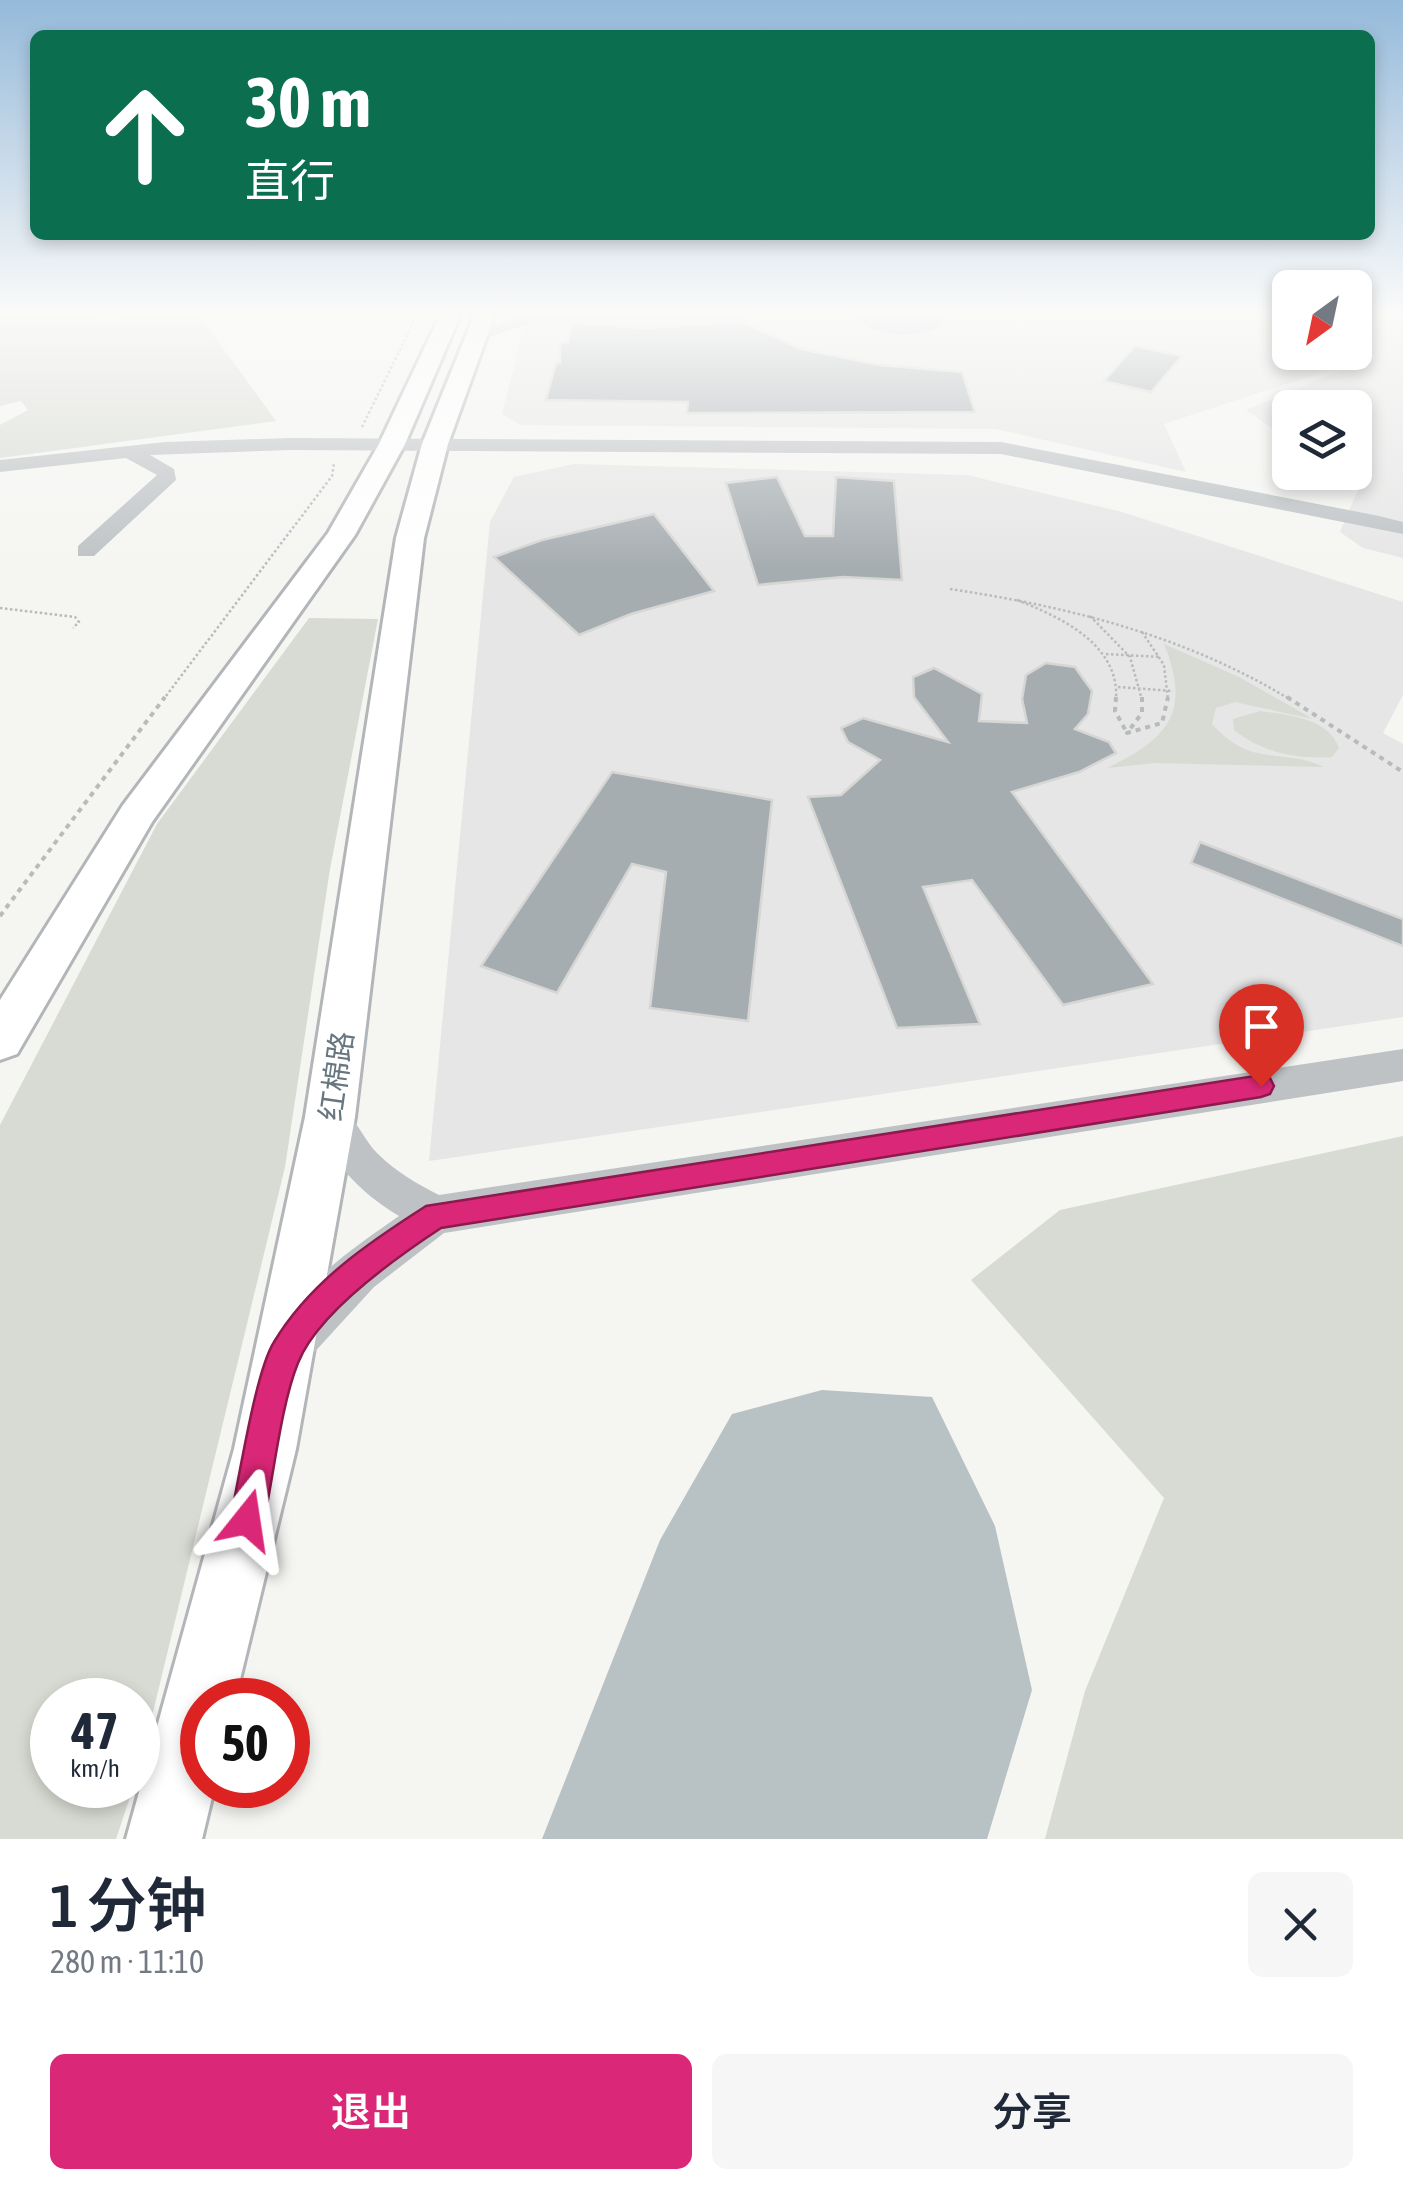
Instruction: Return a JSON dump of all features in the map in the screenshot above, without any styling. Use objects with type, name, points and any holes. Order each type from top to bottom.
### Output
[{"type":"main road","name":"红棉路","points":[[0,1040],[101,868],[341,535],[396,444],[432,397]]},
{"type":"main road","name":"红棉路","points":[[164,1839],[265,1450],[330,1117],[410,538],[396,444]]},
{"type":"street","points":[[0,466],[128,452],[396,444],[1018,449],[1214,494],[1339,510],[1403,528]]},
{"type":"street","points":[[86,551],[166,480],[167,472],[158,464],[128,452]]},
{"type":"street","points":[[284,1354],[332,1293],[380,1252],[436,1216],[1403,1065]]},
{"type":"street","points":[[330,1117],[345,1148],[368,1176],[436,1216]]},
{"type":"path","points":[[375,397],[362,422],[396,444]]},
{"type":"path","points":[[0,916],[332,476],[332,464],[396,444]]},
{"type":"path","points":[[950,589],[1084,613],[1142,632],[1257,680],[1403,772]]},
{"type":"path","points":[[1008,597],[1048,612],[1106,654],[1118,686],[1115,711],[1127,734]]},
{"type":"path","points":[[0,608],[75,617],[79,622],[73,628]]},
{"type":"path","points":[[1084,613],[1116,636],[1132,654],[1142,689],[1142,713],[1127,734]]},
{"type":"path","points":[[1127,734],[1162,723],[1172,691],[1160,657],[1142,632]]},
{"type":"path","points":[[1106,654],[1160,657]]},
{"type":"path","points":[[1118,686],[1172,691]]},
{"type":"shaded area","points":[[0,397],[258,397],[276,421],[0,458],[0,425],[28,410],[21,401],[0,406]]},
{"type":"shaded area","points":[[506,397],[1247,397],[1164,424],[1186,472],[996,429],[521,425],[502,414]]},
{"type":"shaded area","points":[[1372,397],[1403,397],[1403,558],[1363,548],[1340,532],[1358,490],[1372,490]]},
{"type":"shaded area","points":[[1272,399],[1272,428],[1246,410]]},
{"type":"shaded area","points":[[574,464],[967,475],[1122,512],[1403,602],[1403,695],[1383,733],[1403,744],[1403,1017],[429,1161],[490,522],[514,477]]},
{"type":"shaded area","points":[[309,618],[378,619],[330,869],[285,1167],[160,1683],[160,1678],[30,1678],[30,1808],[126,1808],[116,1839],[0,1839],[0,1125],[157,824]]},
{"type":"shaded area","points":[[1164,644],[1239,677],[1313,719],[1235,702],[1216,708],[1212,724],[1227,738],[1254,752],[1324,767],[1155,763],[1107,768],[1146,745],[1169,720],[1175,687]]},
{"type":"shaded area","points":[[1260,711],[1317,724],[1334,738],[1339,748],[1332,757],[1293,755],[1268,749],[1234,730],[1233,719]]},
{"type":"shaded area","points":[[1403,1136],[1403,1839],[1045,1839],[1085,1691],[1164,1498],[971,1280],[1060,1210]]},
{"type":"shaded area","points":[[822,1390],[932,1397],[995,1526],[1032,1690],[987,1839],[542,1839],[660,1540],[732,1414]]},
{"type":"building","points":[[547,397],[970,397],[975,412],[687,413],[688,402],[546,400]]},
{"type":"building","points":[[777,477],[805,536],[833,536],[836,477],[894,481],[902,580],[843,577],[758,585],[726,483]]},
{"type":"building","points":[[654,514],[714,591],[631,614],[579,635],[494,557],[542,540]]},
{"type":"building","points":[[1046,663],[1075,667],[1092,691],[1088,714],[1075,729],[1109,742],[1116,753],[1079,772],[1012,792],[1153,984],[1063,1005],[972,880],[923,887],[980,1024],[897,1028],[808,797],[841,795],[880,760],[848,742],[841,728],[863,718],[948,742],[914,697],[913,677],[934,668],[982,694],[979,721],[1027,723],[1022,699],[1026,675]]},
{"type":"building","points":[[612,772],[772,800],[748,1021],[650,1008],[666,872],[632,864],[557,993],[481,966]]},
{"type":"building","points":[[1200,842],[1403,919],[1403,946],[1191,863]]},
{"type":"route","points":[[247,1520],[284,1354],[332,1293],[380,1252],[436,1216],[1261,1086]]}]
